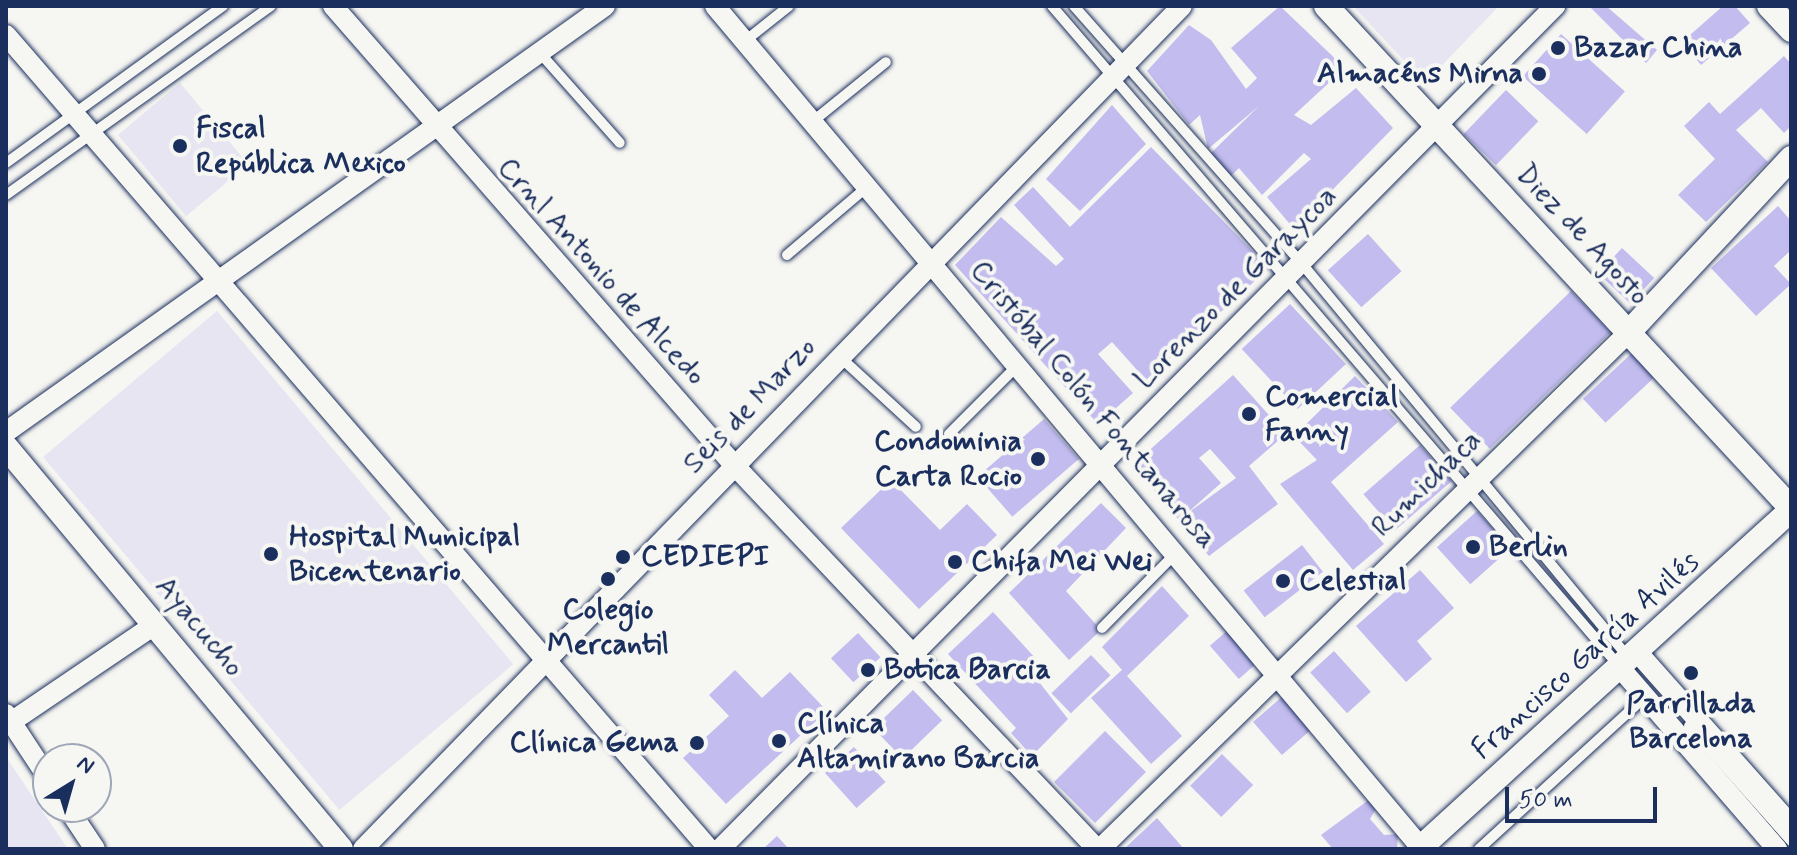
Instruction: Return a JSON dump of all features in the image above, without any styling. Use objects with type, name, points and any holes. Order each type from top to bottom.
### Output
[{"type":"street","name":"Crnl Antonio de Alcedo","points":[[333,6],[433,128],[734,465],[1098,849]]},
{"type":"street","points":[[6,432],[605,6]]},
{"type":"street","name":"Cristóbal Colón Fontanarosa","points":[[715,6],[1103,465],[1421,849]]},
{"type":"street","name":"Seis de Marzo","points":[[363,849],[545,657],[1182,6]]},
{"type":"street","name":"Diez de Agosto","points":[[1326,6],[1791,509]]},
{"type":"street","name":"Lorenzo de Garaycoa","points":[[720,849],[1303,265],[1555,6]]},
{"type":"street","points":[[1769,6],[1791,30]]},
{"type":"street","points":[[6,35],[222,280],[709,849]]},
{"type":"street","name":"Rumichaca","points":[[1098,849],[1629,332],[1791,158]]},
{"type":"street","name":"Ayacucho","points":[[6,447],[341,849]]},
{"type":"street","name":"Francisco García Avilés","points":[[1421,849],[1631,662],[1791,509]]},
{"type":"street","points":[[32,753],[9,718],[156,624]]},
{"type":"street","points":[[1631,662],[1645,697],[1777,849]]},
{"type":"street","points":[[1631,662],[1791,825]]},
{"type":"street","points":[[78,823],[95,849]]},
{"type":"lane","points":[[6,163],[223,6]]},
{"type":"lane","points":[[6,195],[271,6]]},
{"type":"lane","points":[[745,41],[789,6]]},
{"type":"lane","points":[[1052,6],[1119,71],[1303,265],[1473,486]]},
{"type":"lane","points":[[1074,6],[1119,71],[1287,280],[1791,841]]},
{"type":"lane","points":[[540,53],[620,143]]},
{"type":"lane","points":[[812,122],[886,62]]},
{"type":"lane","points":[[787,255],[867,187]]},
{"type":"lane","points":[[840,357],[916,427]]},
{"type":"lane","points":[[949,434],[1017,366]]},
{"type":"lane","points":[[1102,628],[1176,553]]},
{"type":"lane","points":[[1479,849],[1645,697]]},
{"type":"shaded area","points":[[1353,6],[1499,6],[1425,83]]},
{"type":"shaded area","name":"Fiscal República Mexico","points":[[180,83],[248,164],[186,216],[118,135]]},
{"type":"shaded area","name":"Hospital Municipal Bicentenario","points":[[217,311],[513,664],[339,810],[43,457]]},
{"type":"shaded area","points":[[6,757],[32,796],[32,823],[50,823],[68,849],[6,849]]},
{"type":"building","points":[[1280,6],[1345,68],[1294,115],[1311,125],[1356,88],[1393,128],[1294,229],[1267,197],[1311,159],[1304,153],[1262,195],[1239,168],[1231,176],[1211,153],[1259,106],[1208,149],[1200,115],[1189,125],[1147,71],[1189,25],[1211,40],[1246,89],[1257,78],[1231,48]]},
{"type":"building","points":[[1589,6],[1606,6],[1657,50],[1646,63]]},
{"type":"building","points":[[1723,6],[1735,6],[1750,23],[1701,65],[1682,42]]},
{"type":"building","points":[[1561,34],[1625,92],[1587,134],[1523,76]]},
{"type":"building","points":[[1784,56],[1791,64],[1791,126],[1784,133],[1761,108],[1736,130],[1768,162],[1706,222],[1678,195],[1715,159],[1684,126],[1709,102],[1720,114]]},
{"type":"building","points":[[1506,90],[1538,121],[1496,165],[1464,134]]},
{"type":"building","points":[[1112,105],[1146,144],[1080,211],[1046,179]]},
{"type":"building","points":[[1151,147],[1269,268],[1146,380],[1112,342],[1098,354],[1133,393],[1098,424],[955,265],[1001,217],[1056,266],[1064,259],[1014,205],[1033,187],[1070,227]]},
{"type":"building","points":[[1778,206],[1791,221],[1791,250],[1774,266],[1791,284],[1756,316],[1711,268]]},
{"type":"building","points":[[1368,234],[1401,271],[1361,307],[1328,270]]},
{"type":"building","points":[[1622,248],[1654,278],[1630,304],[1598,274]]},
{"type":"building","points":[[1571,291],[1611,332],[1490,449],[1450,408]]},
{"type":"building","points":[[1290,304],[1346,364],[1298,409],[1242,349]]},
{"type":"building","points":[[1632,353],[1655,377],[1606,423],[1583,399]]},
{"type":"building","points":[[1233,375],[1286,434],[1249,466],[1278,504],[1209,556],[1133,465]],"holes":[[[1210,449],[1236,478],[1185,515],[1221,483],[1199,458]]]},
{"type":"building","points":[[1355,376],[1398,422],[1331,482],[1384,544],[1353,570],[1280,484],[1317,460],[1294,436]]},
{"type":"building","name":"Condominia Carta Rocio","points":[[1044,419],[1079,459],[1012,517],[978,477]]},
{"type":"building","points":[[1420,445],[1451,481],[1395,530],[1363,494]]},
{"type":"building","points":[[891,480],[940,530],[967,504],[997,535],[919,609],[841,528]]},
{"type":"building","points":[[1101,503],[1126,528],[1066,591],[1101,630],[1069,660],[1009,593]]},
{"type":"building","name":"Berlin","points":[[1477,511],[1510,548],[1470,584],[1437,547]]},
{"type":"building","name":"Celestial","points":[[1302,545],[1323,572],[1265,617],[1244,591]]},
{"type":"building","points":[[1420,570],[1454,608],[1417,641],[1432,659],[1406,682],[1356,626]]},
{"type":"building","points":[[1162,586],[1189,616],[1127,676],[1182,736],[1151,764],[1091,698],[1122,670],[1102,647]]},
{"type":"building","points":[[993,612],[1037,660],[1028,668],[1068,719],[1032,756],[1011,733],[1016,728],[948,654]]},
{"type":"building","points":[[1228,630],[1257,663],[1239,679],[1210,646]]},
{"type":"building","points":[[858,633],[881,657],[853,682],[831,658]]},
{"type":"building","points":[[1334,651],[1371,692],[1347,713],[1310,672]]},
{"type":"building","points":[[1091,655],[1110,675],[1071,713],[1051,693]]},
{"type":"building","points":[[735,670],[762,698],[790,672],[827,711],[726,804],[683,758],[729,716],[709,695]]},
{"type":"building","points":[[913,690],[942,720],[903,758],[873,728]]},
{"type":"building","points":[[1284,695],[1313,728],[1282,755],[1253,722]]},
{"type":"building","points":[[1105,731],[1146,772],[1095,823],[1054,782]]},
{"type":"building","points":[[854,747],[885,782],[856,808],[825,773]]},
{"type":"building","points":[[1222,754],[1253,785],[1221,817],[1190,786]]},
{"type":"building","points":[[1370,799],[1377,807],[1370,819],[1384,835],[1398,834],[1397,849],[1333,849],[1321,835]]},
{"type":"building","points":[[1157,818],[1184,849],[1124,849]]},
{"type":"building","points":[[777,836],[789,849],[763,849]]},
{"type":"place","name":"Bazar China","points":[[1558,48]]},
{"type":"place","name":"Almacéns Mirna","points":[[1539,74]]},
{"type":"place","name":"Fiscal República Mexico","points":[[180,146]]},
{"type":"place","name":"Comercial Fanny","points":[[1249,414]]},
{"type":"place","name":"Condominia Carta Rocio","points":[[1038,459]]},
{"type":"place","name":"Berlin","points":[[1473,547]]},
{"type":"place","name":"Hospital Municipal Bicentenario","points":[[271,554]]},
{"type":"place","name":"CEDIEPI","points":[[623,557]]},
{"type":"place","name":"Chifa Mei Wei","points":[[955,562]]},
{"type":"place","name":"Colegio Mercantil","points":[[608,579]]},
{"type":"place","name":"Celestial","points":[[1283,581]]},
{"type":"place","name":"Botica Barcia","points":[[868,670]]},
{"type":"place","name":"Parrillada Barcelona","points":[[1691,673]]},
{"type":"place","name":"Clínica Altamirano Barcia","points":[[779,741]]},
{"type":"place","name":"Clínica Gema","points":[[697,743]]}]
